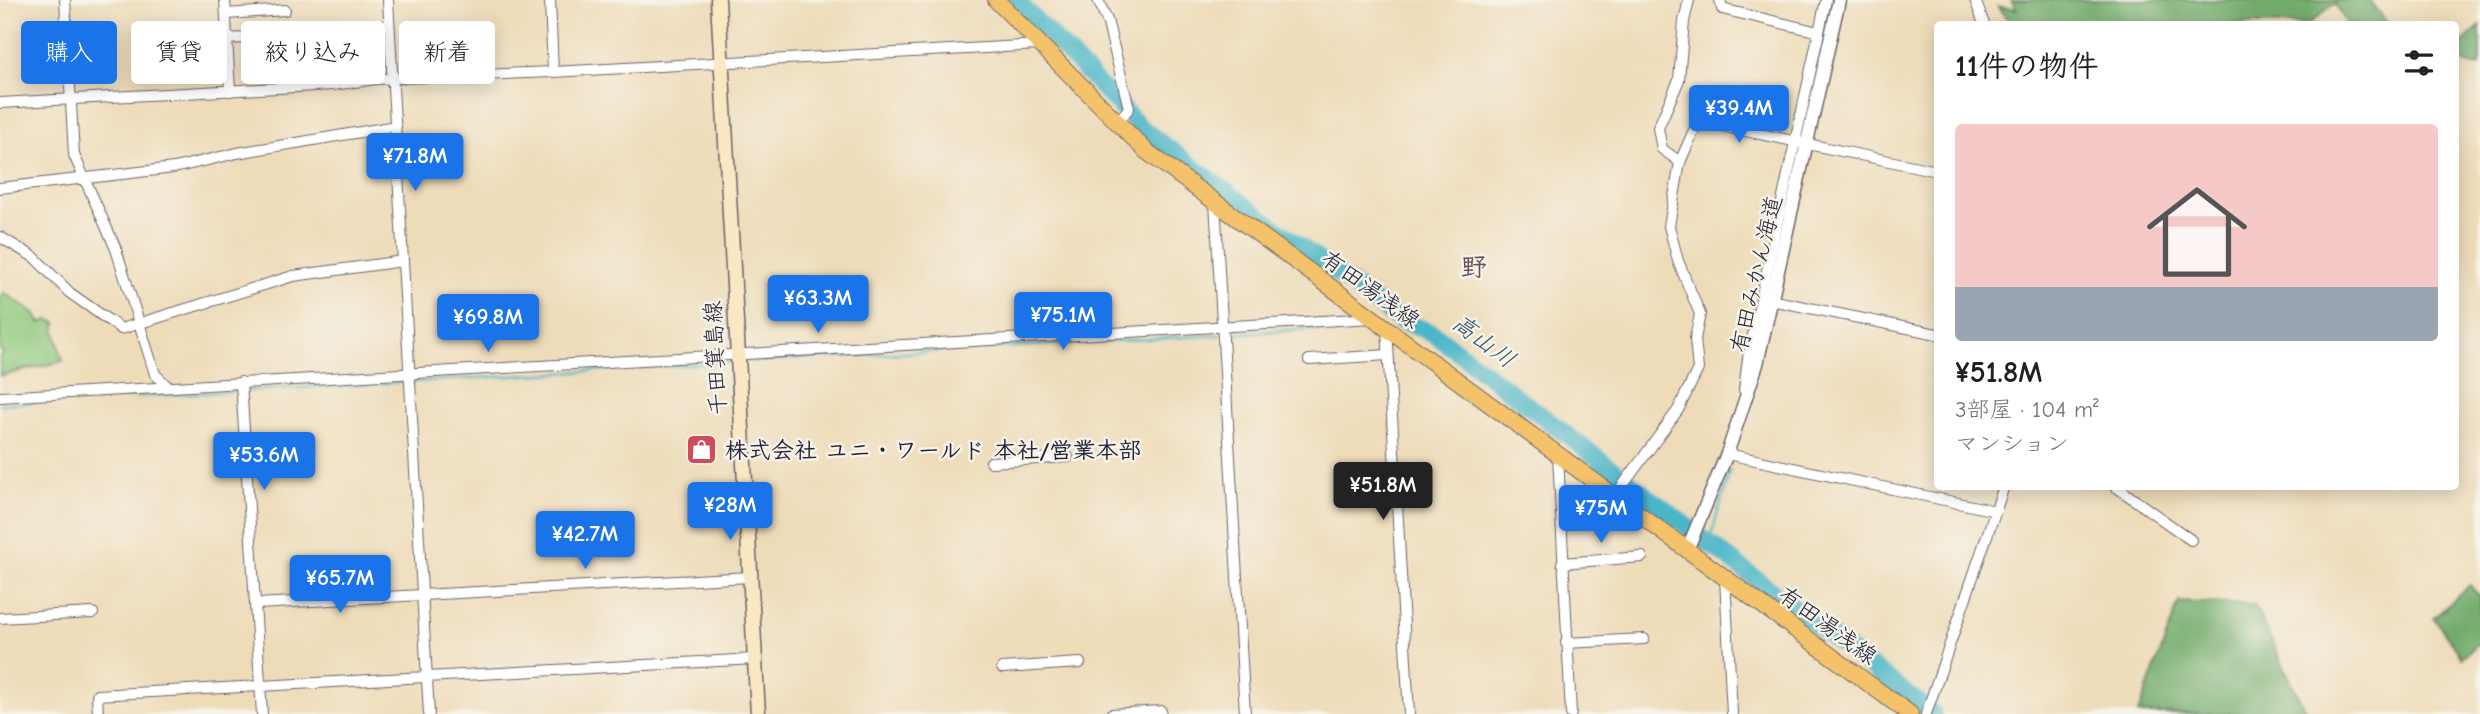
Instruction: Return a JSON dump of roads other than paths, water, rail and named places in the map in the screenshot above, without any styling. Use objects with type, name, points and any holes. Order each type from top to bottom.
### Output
[{"type":"main road","name":"千田箕島線","points":[[718,0],[758,714]]},
{"type":"main road","name":"有田湯浅線","points":[[996,0],[1116,124],[1146,151],[1615,496],[1689,546],[1724,578],[1910,714]]},
{"type":"street","points":[[65,0],[72,147],[116,249],[155,374],[166,385]]},
{"type":"street","points":[[225,0],[226,21]]},
{"type":"street","points":[[388,0],[429,714]]},
{"type":"street","points":[[550,0],[553,72]]},
{"type":"street","points":[[1098,0],[1107,20],[1129,108],[1116,124]]},
{"type":"street","points":[[1680,162],[1662,149],[1658,128],[1679,80],[1684,20],[1689,0]]},
{"type":"street","points":[[1720,0],[1722,9],[1819,32]]},
{"type":"street","points":[[1801,141],[1826,0]]},
{"type":"street","name":"有田みかん海道","points":[[1689,546],[1742,412],[1801,141],[1839,0]]},
{"type":"street","points":[[1975,0],[1983,21]]},
{"type":"street","points":[[226,14],[285,10]]},
{"type":"street","points":[[230,91],[227,37],[241,37]]},
{"type":"street","points":[[0,103],[1039,45]]},
{"type":"street","points":[[1615,496],[1678,410],[1698,369],[1696,339],[1700,314],[1678,261],[1669,226],[1680,162],[1698,121],[1934,170]]},
{"type":"street","points":[[0,188],[174,168],[237,153],[396,126]]},
{"type":"street","points":[[1215,202],[1245,714]]},
{"type":"street","points":[[0,237],[34,257],[70,293],[121,329],[293,276],[403,261]]},
{"type":"street","points":[[1766,300],[1934,333]]},
{"type":"street","points":[[0,397],[166,385],[738,361],[1373,318]]},
{"type":"street","points":[[1387,328],[1409,714]]},
{"type":"street","points":[[1310,360],[1388,355]]},
{"type":"street","points":[[241,382],[262,714]]},
{"type":"street","points":[[1558,454],[1571,714]]},
{"type":"street","points":[[1727,454],[1996,511]]},
{"type":"street","points":[[991,462],[1068,457]]},
{"type":"street","points":[[1926,714],[2003,490]]},
{"type":"street","points":[[2121,490],[2191,540]]},
{"type":"street","points":[[1562,563],[1642,557]]},
{"type":"street","points":[[257,604],[750,577]]},
{"type":"street","points":[[1724,578],[1732,714]]},
{"type":"street","points":[[0,618],[93,613]]},
{"type":"street","points":[[1566,643],[1644,639]]},
{"type":"street","points":[[99,714],[97,695],[755,659]]},
{"type":"street","points":[[1002,668],[1080,663]]},
{"type":"street","points":[[1111,714],[1161,711]]},
{"type":"waterway","name":"高山川","points":[[1016,0],[1141,128],[1399,320],[1433,333],[1933,714]]},
{"type":"waterway","points":[[1800,140],[1832,0]]},
{"type":"waterway","points":[[1780,236],[1799,147]]},
{"type":"waterway","name":"高山川","points":[[1392,321],[1399,320]]},
{"type":"waterway","points":[[1226,334],[1369,325]]},
{"type":"waterway","points":[[744,362],[1220,335]]},
{"type":"waterway","points":[[412,382],[734,362]]},
{"type":"waterway","points":[[244,391],[406,382]]},
{"type":"waterway","points":[[0,404],[238,391]]},
{"type":"waterway","points":[[1709,544],[1730,470]]},
{"type":"place","name":"株式会社 ユニ・ワールド 本社/営業本部","points":[[702,450]]},
{"type":"district","name":"野","points":[[1474,267]]}]
